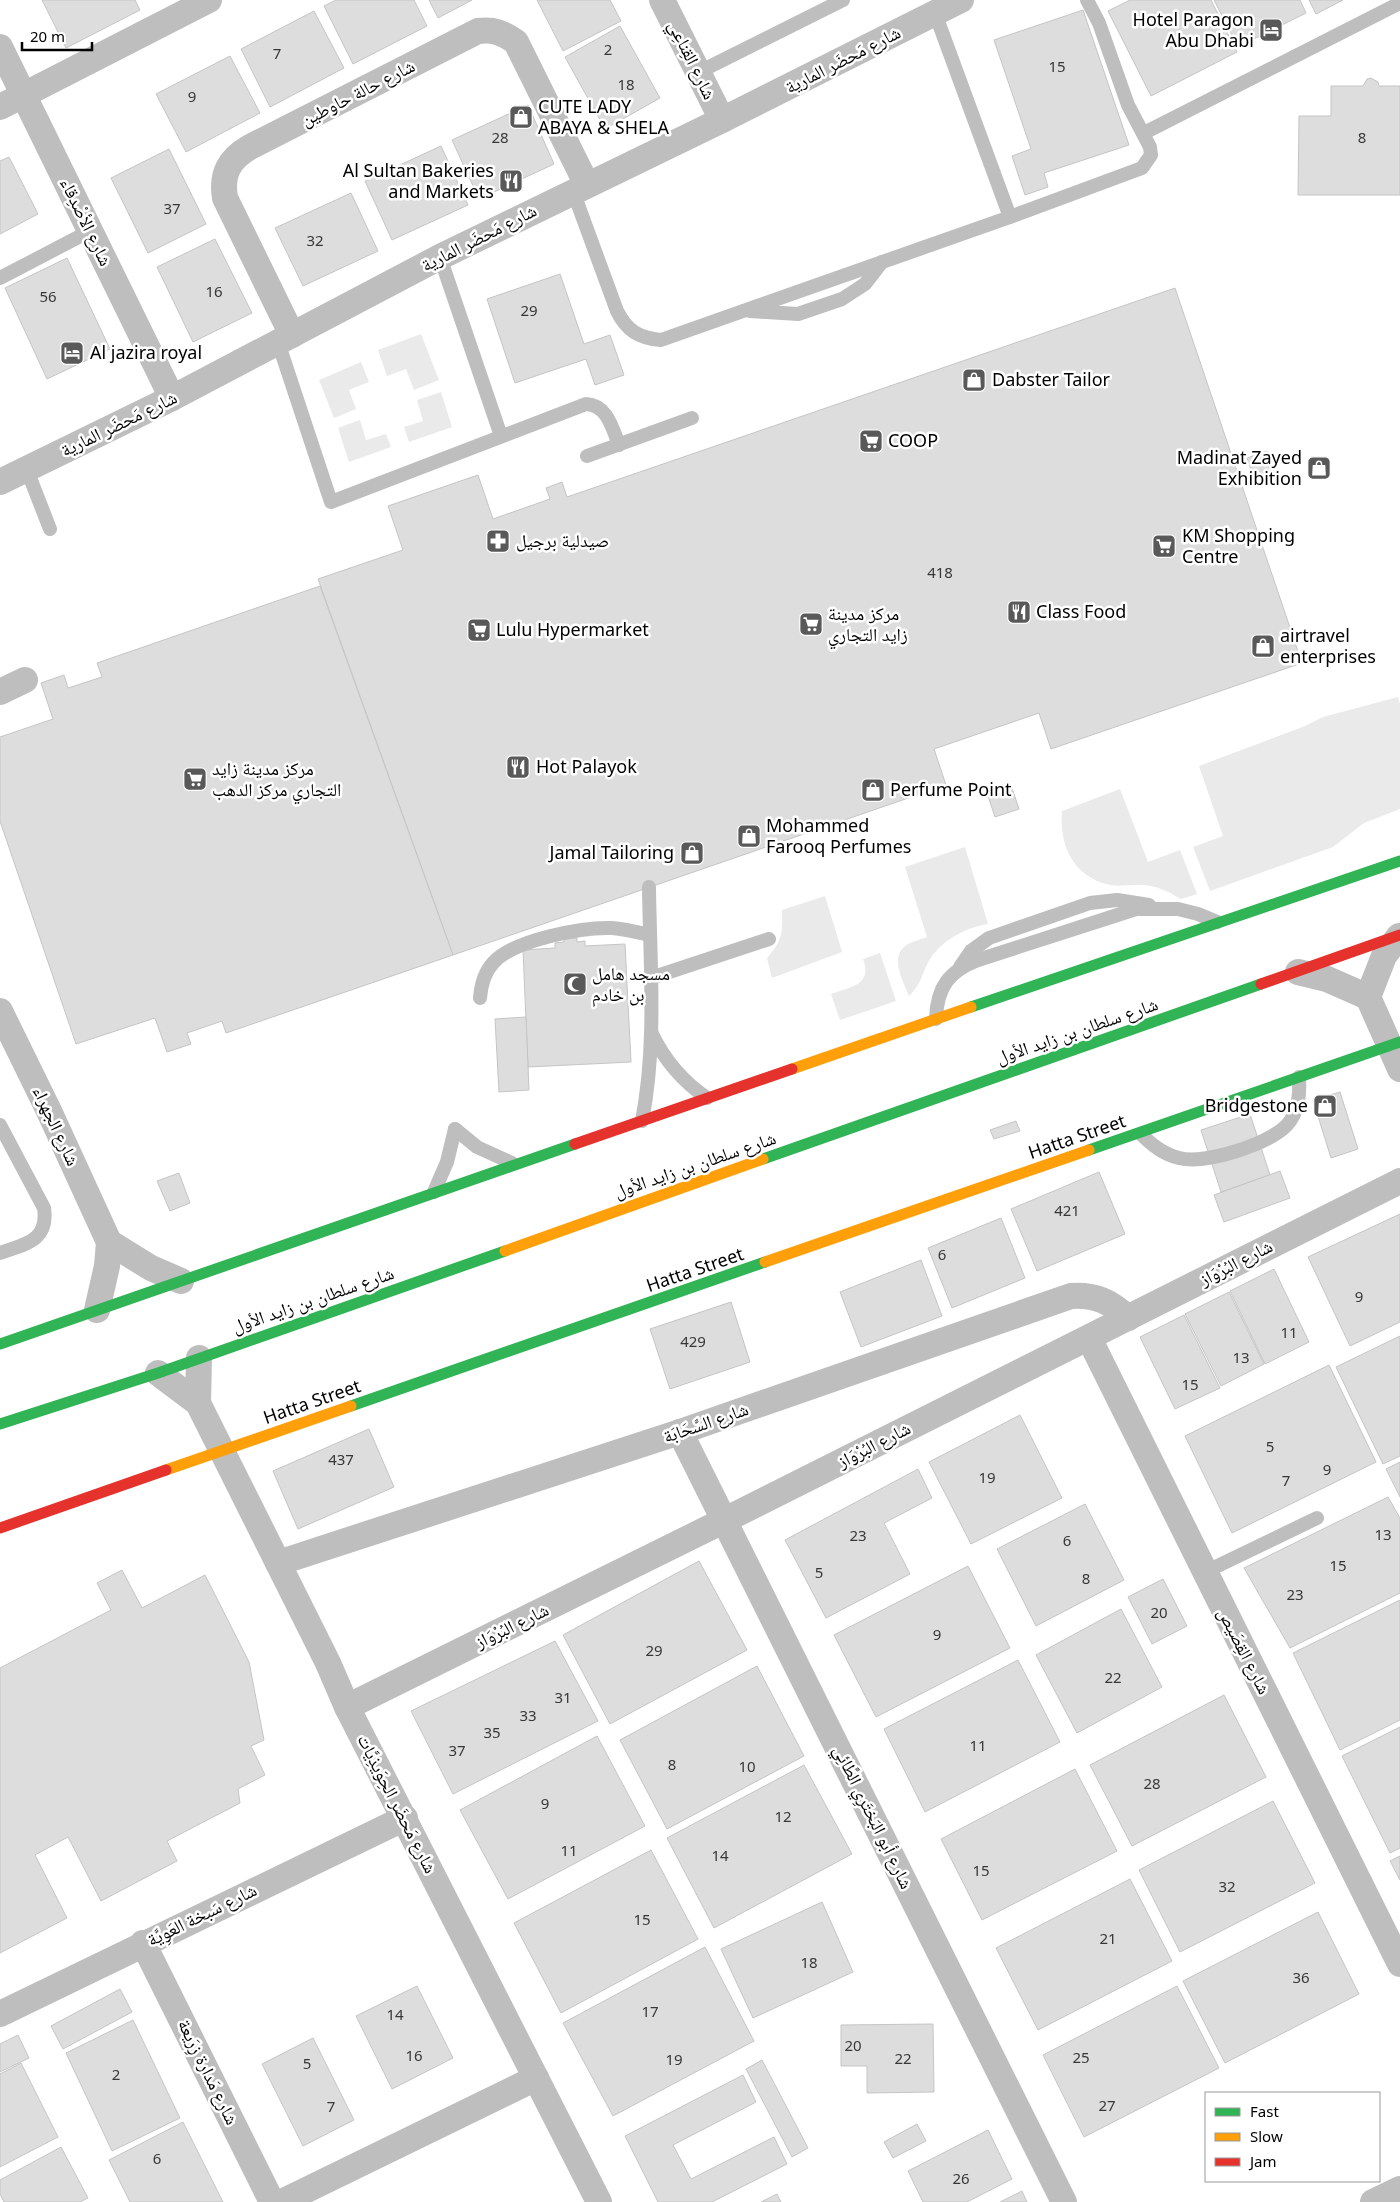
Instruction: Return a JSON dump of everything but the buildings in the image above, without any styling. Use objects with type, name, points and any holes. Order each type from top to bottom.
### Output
[{"type":"main road","points":[[0,1344],[1217,922],[1400,861]]},
{"type":"main road","name":"شارع سلطان بن زايد الأول","points":[[0,1424],[158,1373],[1399,936]]},
{"type":"main road","name":"Hatta Street","points":[[0,1528],[1141,1134],[1298,1077],[1396,1052]]},
{"type":"street","points":[[0,107],[209,0]]},
{"type":"street","name":"شارع القِناعِي","points":[[662,0],[722,120]]},
{"type":"street","name":"شارع مَحضَر المارية","points":[[0,482],[172,398],[440,258],[961,0]]},
{"type":"street","name":"شارع حالة حاوطين","points":[[285,339],[225,198],[223,185],[225,173],[239,153],[250,147],[478,31],[491,30],[505,34],[516,42],[580,188]]},
{"type":"street","name":"شارع الأصْدِقاء","points":[[0,47],[172,398]]},
{"type":"street","points":[[0,692],[25,680]]},
{"type":"street","points":[[1368,997],[1384,956],[1399,936]]},
{"type":"street","points":[[1298,972],[1328,979],[1368,997],[1396,1052]]},
{"type":"street","name":"شارع الجهراء","points":[[0,1011],[50,1111],[109,1242],[107,1266],[96,1310]]},
{"type":"street","name":"شارع البُرْوَاز","points":[[347,1707],[725,1520],[1400,1181]]},
{"type":"street","points":[[109,1242],[151,1268],[180,1281]]},
{"type":"street","name":"شارع السَّحَابَة","points":[[278,1563],[680,1432],[1071,1296],[1085,1295],[1098,1298],[1111,1304],[1128,1318]]},
{"type":"street","name":"شارع القِصَيص","points":[[1089,1338],[1400,1964]]},
{"type":"street","name":"شارع مَحضَر الحِوَيذِيَّات","points":[[198,1404],[199,1358]]},
{"type":"street","name":"شارع مَحضَر الحِوَيذِيَّات","points":[[158,1373],[198,1404],[328,1663],[347,1707],[599,2202]]},
{"type":"street","name":"شارع أبو البَختَرِي الطَّائِي","points":[[680,1432],[1064,2202]]},
{"type":"street","name":"شارع سَبخة العَوِيَّة","points":[[0,2014],[405,1818]]},
{"type":"street","name":"شارع مَدارة زِرَيعة","points":[[144,1943],[272,2202]]},
{"type":"street","points":[[282,2202],[536,2078]]},
{"type":"street","points":[[1373,2202],[1400,2189]]},
{"type":"lane","points":[[699,72],[843,0]]},
{"type":"lane","points":[[580,188],[617,311],[623,324],[634,333],[647,339],[661,340],[1010,217],[1142,168],[1151,155],[1144,133],[1128,106],[1093,2]]},
{"type":"lane","points":[[1144,133],[1400,3]]},
{"type":"lane","points":[[935,13],[1010,217]]},
{"type":"lane","points":[[0,278],[90,231]]},
{"type":"lane","points":[[440,258],[501,436]]},
{"type":"lane","points":[[744,311],[790,315],[806,312],[850,295],[872,278],[882,262]]},
{"type":"lane","points":[[285,339],[331,502],[577,406],[594,404],[602,408],[619,444]]},
{"type":"lane","points":[[587,456],[692,418]]},
{"type":"lane","points":[[27,470],[50,529]]},
{"type":"lane","points":[[642,1121],[649,1077],[651,1032],[649,887]]},
{"type":"lane","points":[[936,1019],[937,1004],[942,988],[951,975],[978,960],[1115,914],[1136,909],[1178,909],[1198,914],[1217,922]]},
{"type":"lane","points":[[480,998],[481,985],[490,968],[503,954],[514,948],[559,935],[595,928],[614,928],[650,935]]},
{"type":"lane","points":[[651,978],[769,939]]},
{"type":"lane","points":[[651,1032],[666,1059],[676,1072],[708,1098]]},
{"type":"lane","points":[[1141,1134],[1152,1145],[1166,1154],[1180,1159],[1196,1161],[1212,1159],[1227,1154],[1275,1134],[1288,1124],[1296,1110],[1300,1094],[1298,1077]]},
{"type":"lane","points":[[0,1125],[44,1208],[46,1217],[44,1226],[33,1240],[0,1253]]},
{"type":"lane","points":[[434,1193],[447,1162],[455,1129],[477,1147],[502,1160],[516,1164]]},
{"type":"lane","points":[[1205,1572],[1317,1518]]},
{"type":"shaded area","points":[[421,334],[439,380],[414,390],[406,369],[387,376],[378,350]]},
{"type":"shaded area","points":[[361,362],[369,382],[349,390],[356,409],[334,418],[319,380]]},
{"type":"shaded area","points":[[441,392],[452,427],[409,442],[404,427],[423,421],[417,400]]},
{"type":"shaded area","points":[[360,420],[366,440],[386,434],[391,447],[349,462],[338,428]]},
{"type":"shaded area","points":[[1398,697],[1400,704],[1400,809],[1364,823],[1333,847],[1210,891],[1193,847],[1223,836],[1199,766],[1305,726],[1323,717]]},
{"type":"shaded area","points":[[1120,789],[1148,862],[1180,850],[1197,894],[1181,899],[1167,891],[1152,886],[1110,885],[1086,875],[1071,858],[1063,836],[1062,811]]},
{"type":"shaded area","points":[[965,847],[988,924],[971,928],[948,940],[941,946],[930,959],[914,991],[909,996],[899,968],[899,955],[908,944],[927,937],[905,867]]},
{"type":"shaded area","points":[[825,896],[842,952],[772,978],[767,958],[776,947],[781,936],[782,910]]},
{"type":"shaded area","points":[[880,953],[896,1001],[840,1020],[831,994],[858,984],[865,974],[863,959]]},
{"type":"traffic: fast","points":[[971,1007],[1400,861]]},
{"type":"traffic: fast","points":[[763,1159],[1261,984]]},
{"type":"traffic: fast","points":[[1089,1150],[1400,1042]]},
{"type":"traffic: fast","points":[[0,1344],[575,1144]]},
{"type":"traffic: fast","points":[[0,1424],[158,1373],[505,1251]]},
{"type":"traffic: fast","points":[[351,1406],[765,1262]]},
{"type":"traffic: slow","points":[[792,1069],[971,1007]]},
{"type":"traffic: slow","points":[[765,1262],[1089,1150]]},
{"type":"traffic: slow","points":[[505,1251],[763,1159]]},
{"type":"traffic: slow","points":[[166,1470],[351,1406]]},
{"type":"traffic: jam","points":[[1261,984],[1400,935]]},
{"type":"traffic: jam","points":[[575,1144],[792,1069]]},
{"type":"traffic: jam","points":[[0,1528],[166,1470]]},
{"type":"place","name":"Hotel Paragon Abu Dhabi","points":[[1271,30]]},
{"type":"place","name":"CUTE LADY ABAYA & SHELA","points":[[521,117]]},
{"type":"place","name":"Al Sultan Bakeries and Markets","points":[[511,181]]},
{"type":"place","name":"Al jazira royal","points":[[72,353]]},
{"type":"place","name":"Dabster Tailor","points":[[974,380]]},
{"type":"place","name":"COOP","points":[[871,441]]},
{"type":"place","name":"Madinat Zayed Exhibition","points":[[1319,468]]},
{"type":"place","name":"صيدلية برجيل","points":[[498,541]]},
{"type":"place","name":"KM Shopping Centre","points":[[1164,546]]},
{"type":"place","name":"Class Food","points":[[1019,612]]},
{"type":"place","name":"مركز مدينة زايد التجاري","points":[[811,624]]},
{"type":"place","name":"Lulu Hypermarket","points":[[479,630]]},
{"type":"place","name":"airtravel enterprises","points":[[1263,646]]},
{"type":"place","name":"Hot Palayok","points":[[518,767]]},
{"type":"place","name":"مركز مدينة زايد التجاري مركز الدهب","points":[[195,779]]},
{"type":"place","name":"Perfume Point","points":[[873,790]]},
{"type":"place","name":"Mohammed Farooq Perfumes","points":[[749,836]]},
{"type":"place","name":"Jamal Tailoring","points":[[692,853]]},
{"type":"place","name":"مسجد هامل بن خادم","points":[[575,984]]},
{"type":"place","name":"Bridgestone","points":[[1325,1106]]}]
